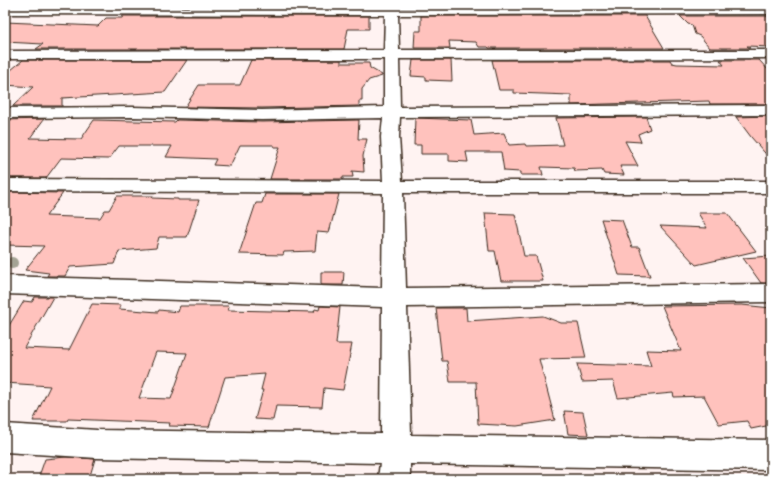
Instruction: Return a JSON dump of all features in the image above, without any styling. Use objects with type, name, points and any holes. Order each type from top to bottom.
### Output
[{"type":"street","points":[[9,10],[391,8],[769,9]]},
{"type":"street","points":[[391,8],[392,112],[390,137],[393,188],[396,450],[394,479]]},
{"type":"street","points":[[5,55],[392,56],[771,54]]},
{"type":"street","points":[[5,113],[132,112],[262,115],[392,112],[771,110]]},
{"type":"street","points":[[5,185],[393,188],[771,187]]},
{"type":"street","points":[[5,285],[395,298],[771,293]]},
{"type":"street","points":[[5,438],[97,444],[771,455]]},
{"type":"building","points":[[251,5],[342,6],[250,6]]},
{"type":"building","points":[[370,5],[370,6],[342,6]]},
{"type":"building","points":[[421,5],[638,5],[421,6]]},
{"type":"building","points":[[123,16],[369,16],[369,29],[348,29],[344,49],[36,49],[43,44],[5,42],[5,22],[98,26],[106,18],[122,18]]},
{"type":"building","points":[[421,16],[645,16],[664,48],[489,48],[479,47],[476,42],[449,41],[450,48],[414,48],[415,31],[421,31]]},
{"type":"building","points":[[680,16],[766,16],[771,19],[771,47],[747,46],[750,48],[710,48],[700,36],[695,34],[692,25],[688,24]]},
{"type":"building","points":[[23,60],[187,60],[165,92],[62,98],[62,106],[13,106],[33,87],[5,85],[5,75]]},
{"type":"building","points":[[251,60],[341,60],[341,63],[369,63],[370,68],[382,76],[369,80],[362,89],[362,101],[359,101],[359,106],[262,108],[185,107],[199,85],[240,85]]},
{"type":"building","points":[[413,60],[451,60],[452,81],[426,80],[426,77],[411,76]]},
{"type":"building","points":[[492,60],[670,60],[672,63],[677,64],[724,65],[720,60],[759,60],[771,73],[771,104],[710,104],[709,101],[571,105],[571,95],[514,93],[514,90],[499,90]]},
{"type":"building","points":[[771,116],[771,160],[736,117]]},
{"type":"building","points":[[646,117],[650,129],[638,134],[641,142],[625,141],[638,166],[620,166],[624,175],[604,174],[602,170],[575,171],[574,168],[541,167],[543,175],[520,175],[520,172],[504,171],[501,152],[466,152],[468,162],[449,161],[449,154],[421,154],[421,145],[414,145],[415,118],[471,120],[474,135],[504,133],[509,145],[525,144],[526,146],[563,145],[556,118]]},
{"type":"building","points":[[44,119],[30,138],[81,139],[94,120],[262,122],[359,120],[358,139],[367,139],[363,156],[364,172],[352,171],[353,177],[343,177],[343,179],[270,179],[280,147],[274,147],[274,145],[240,145],[230,166],[213,165],[216,159],[166,157],[172,146],[119,146],[109,159],[61,158],[46,178],[5,178],[5,120]]},
{"type":"building","points":[[5,192],[63,193],[46,216],[100,218],[105,210],[109,210],[117,196],[153,196],[152,198],[199,200],[187,237],[159,237],[156,248],[119,251],[114,264],[70,267],[65,276],[47,276],[49,273],[25,270],[44,246],[5,245]]},
{"type":"building","points":[[265,194],[339,194],[329,233],[317,232],[315,251],[284,252],[283,255],[239,254],[256,203],[262,203]]},
{"type":"building","points":[[485,213],[515,214],[524,256],[536,256],[543,281],[501,281],[495,251],[489,251]]},
{"type":"building","points":[[698,213],[727,213],[756,251],[696,265],[660,226],[707,228]]},
{"type":"building","points":[[601,219],[622,220],[632,247],[639,247],[650,276],[619,275]]},
{"type":"building","points":[[771,256],[771,283],[761,283],[743,258]]},
{"type":"building","points":[[321,272],[344,272],[343,285],[321,285]]},
{"type":"building","points":[[35,297],[53,297],[24,348],[69,350],[92,304],[121,305],[119,309],[158,312],[159,310],[178,312],[180,306],[229,306],[228,310],[314,312],[315,309],[319,310],[320,306],[340,307],[336,344],[352,344],[343,390],[324,388],[322,407],[276,406],[273,420],[255,419],[263,390],[261,390],[265,374],[225,377],[209,427],[169,426],[170,423],[68,419],[67,421],[33,421],[50,386],[5,383],[5,332],[24,301],[32,302]],"holes":[[[156,352],[187,353],[171,399],[139,398]]]},
{"type":"building","points":[[742,305],[771,308],[771,425],[751,429],[747,421],[719,424],[704,396],[674,397],[673,393],[618,398],[613,381],[582,382],[577,364],[651,366],[646,350],[681,351],[662,306]]},
{"type":"building","points":[[436,308],[466,308],[467,321],[543,316],[561,323],[578,323],[586,358],[539,359],[555,420],[517,426],[478,424],[476,382],[450,382],[447,361],[442,361]]},
{"type":"building","points":[[564,411],[583,412],[588,435],[568,434]]},
{"type":"building","points":[[66,457],[95,459],[89,479],[38,479],[45,459]]}]
